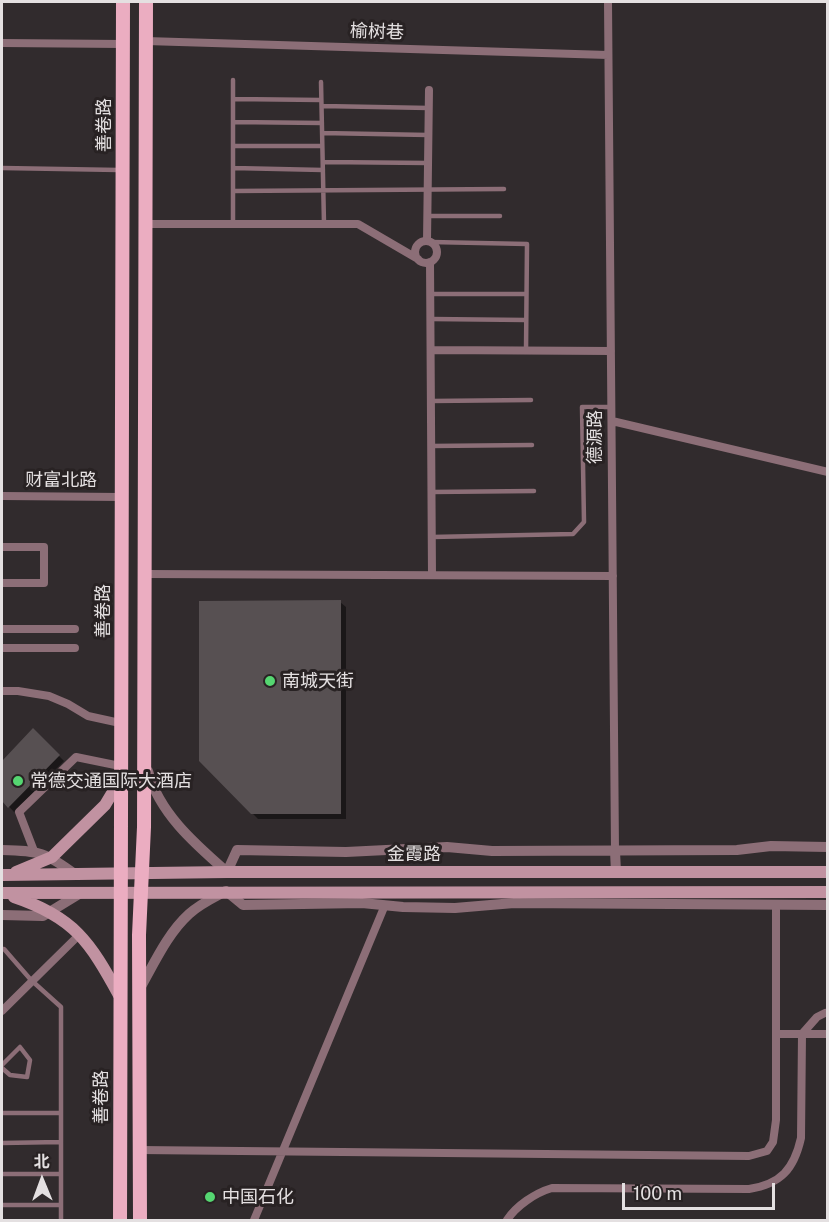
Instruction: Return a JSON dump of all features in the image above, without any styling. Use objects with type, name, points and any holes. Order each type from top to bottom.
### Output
[{"type":"main road","name":"善卷路","points":[[120,1221],[119,892],[123,2]]},
{"type":"main road","points":[[140,1221],[139,990],[144,759],[146,2]]},
{"type":"main road","points":[[4,875],[52,857],[105,805],[120,780]]},
{"type":"main road","name":"金霞路","points":[[4,875],[227,872],[828,873]]},
{"type":"main road","name":"金霞路","points":[[2,893],[226,891],[347,898],[391,892],[509,898],[609,898],[828,892]]},
{"type":"main road","points":[[2,893],[39,905],[66,921],[96,954],[119,995]]},
{"type":"street","name":"德源路","points":[[608,2],[616,872]]},
{"type":"street","name":"榆树巷","points":[[146,41],[608,55]]},
{"type":"street","points":[[2,43],[123,44]]},
{"type":"street","points":[[145,224],[358,224],[423,263],[430,262],[436,258],[437,251],[429,242],[427,216],[429,90]]},
{"type":"street","points":[[417,259],[418,246],[429,242]]},
{"type":"street","points":[[430,262],[432,575]]},
{"type":"street","points":[[431,350],[611,351]]},
{"type":"street","points":[[612,421],[828,472]]},
{"type":"street","name":"财富北路","points":[[2,496],[121,497]]},
{"type":"street","points":[[2,547],[45,547],[44,583],[2,583]]},
{"type":"street","points":[[145,574],[613,576]]},
{"type":"street","points":[[2,629],[75,629]]},
{"type":"street","points":[[2,648],[75,648]]},
{"type":"street","points":[[2,691],[49,696],[87,716],[120,723]]},
{"type":"street","points":[[34,851],[19,812],[76,757],[120,766]]},
{"type":"street","points":[[144,759],[151,784],[165,807],[197,845],[227,872],[237,850],[346,852],[421,848],[492,851],[615,851],[737,850],[771,846],[828,847]]},
{"type":"street","points":[[2,850],[34,851],[52,857],[76,875]]},
{"type":"street","points":[[346,852],[346,872]]},
{"type":"street","points":[[139,990],[163,948],[189,914],[226,891]]},
{"type":"street","points":[[254,1221],[391,892]]},
{"type":"street","points":[[139,1150],[749,1156],[768,1151],[773,1142],[776,1120],[776,892]]},
{"type":"street","points":[[2,915],[43,916],[79,894]]},
{"type":"street","points":[[347,898],[386,905],[455,908],[509,898]]},
{"type":"street","points":[[609,898],[828,905]]},
{"type":"street","points":[[2,1011],[79,935]]},
{"type":"street","points":[[507,1221],[516,1208],[552,1188],[749,1189],[764,1187],[778,1180],[787,1171],[797,1153],[801,1138],[802,1034],[817,1017],[825,1012]]},
{"type":"street","points":[[776,1034],[828,1034]]},
{"type":"lane","points":[[233,80],[233,225]]},
{"type":"lane","points":[[321,82],[324,224]]},
{"type":"lane","points":[[233,99],[429,108]]},
{"type":"lane","points":[[233,122],[322,123]]},
{"type":"lane","points":[[322,134],[428,135]]},
{"type":"lane","points":[[233,146],[322,146]]},
{"type":"lane","points":[[323,162],[428,163]]},
{"type":"lane","points":[[2,168],[122,170]]},
{"type":"lane","points":[[233,168],[323,170]]},
{"type":"lane","points":[[233,191],[504,189]]},
{"type":"lane","points":[[427,216],[500,216]]},
{"type":"lane","points":[[429,242],[527,244],[526,351]]},
{"type":"lane","points":[[431,294],[526,294]]},
{"type":"lane","points":[[431,319],[526,320]]},
{"type":"lane","points":[[431,401],[531,400]]},
{"type":"lane","points":[[432,537],[573,534],[584,522],[582,407],[611,407]]},
{"type":"lane","points":[[431,446],[532,445]]},
{"type":"lane","points":[[431,492],[534,491]]},
{"type":"lane","points":[[2,949],[61,1007],[61,1221]]},
{"type":"lane","points":[[20,1047],[30,1060],[27,1077],[10,1075],[2,1066],[20,1047]]},
{"type":"lane","points":[[2,1113],[61,1113]]},
{"type":"lane","points":[[2,1143],[61,1143]]},
{"type":"lane","points":[[2,1174],[61,1174]]},
{"type":"lane","points":[[2,1204],[61,1204]]},
{"type":"building","name":"南城天街","points":[[341,600],[341,814],[251,814],[199,761],[199,601]]},
{"type":"building","name":"常德交通国际大酒店","points":[[33,728],[60,755],[8,808],[2,801],[2,761]]},
{"type":"place","name":"南城天街","points":[[270,681]]},
{"type":"place","name":"常德交通国际大酒店","points":[[18,781]]},
{"type":"place","name":"中国石化","points":[[210,1197]]}]
